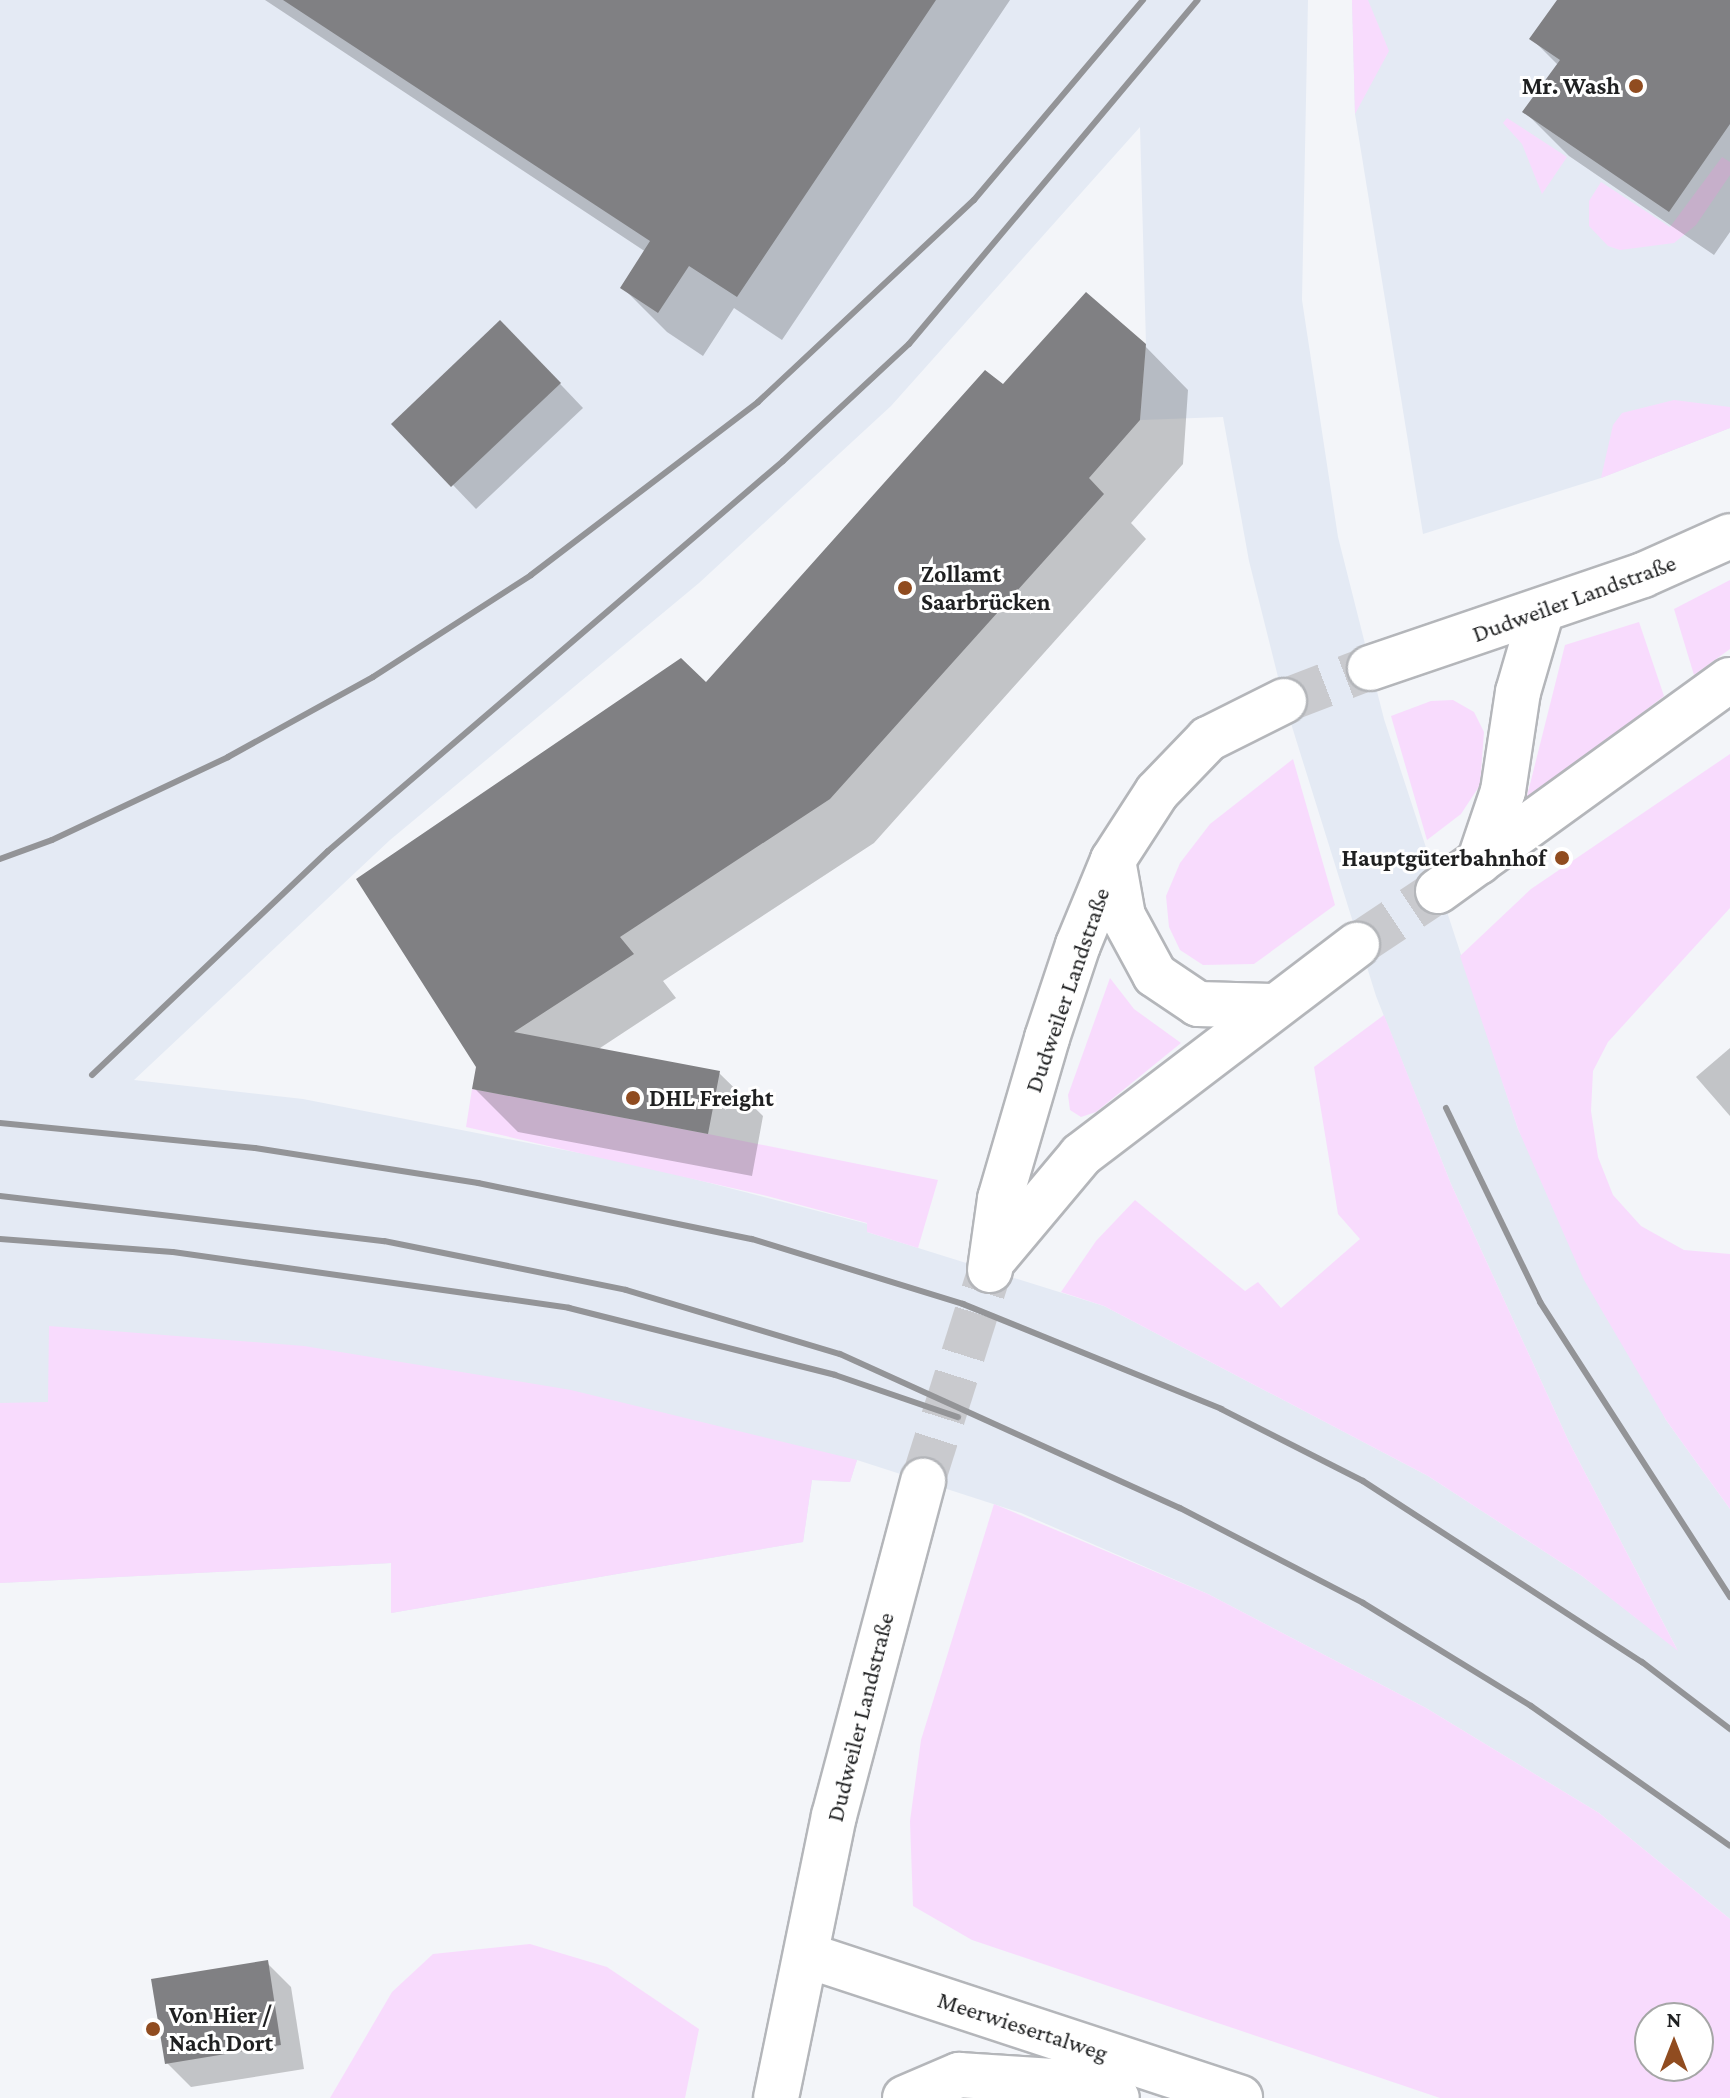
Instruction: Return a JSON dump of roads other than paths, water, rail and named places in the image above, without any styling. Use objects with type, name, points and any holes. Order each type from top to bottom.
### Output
[{"type":"main road","name":"Dudweiler Landstraße","points":[[1370,668],[1643,575],[1730,536]]},
{"type":"main road","points":[[1479,862],[1503,791],[1518,692],[1542,610]]},
{"type":"main road","points":[[1438,891],[1730,680]]},
{"type":"main road","name":"Dudweiler Landstraße","points":[[1284,701],[1208,739],[1157,792],[1113,860],[1047,1038],[1000,1199],[991,1265],[1081,1155],[1272,1006],[1357,945]]},
{"type":"main road","points":[[1113,860],[1123,916],[1155,975],[1198,1004],[1272,1006]]},
{"type":"main road","name":"Dudweiler Landstraße","points":[[776,2098],[851,1746],[923,1481]]},
{"type":"main road","name":"Meerwiesertalweg","points":[[806,1955],[1240,2098]]},
{"type":"main road","points":[[905,2098],[959,2075],[1053,2081],[1117,2098]]},
{"type":"tunnel","points":[[1284,701],[1370,668]]},
{"type":"tunnel","points":[[1357,945],[1438,891]]},
{"type":"tunnel","points":[[923,1481],[990,1270]]},
{"type":"railway","points":[[0,859],[52,840],[228,757],[373,677],[531,575],[758,402],[974,200],[1143,0]]},
{"type":"railway","points":[[92,1075],[328,851],[783,461],[909,344],[1198,0]]},
{"type":"railway","points":[[1446,1108],[1540,1302],[1730,1597]]},
{"type":"railway","points":[[0,1123],[255,1148],[478,1183],[752,1239],[963,1304],[1221,1409],[1363,1481],[1642,1662],[1730,1729]]},
{"type":"railway","points":[[0,1196],[384,1241],[626,1290],[840,1354],[1180,1508],[1363,1603],[1531,1706],[1730,1846]]},
{"type":"railway","points":[[0,1239],[173,1252],[569,1308],[835,1375],[958,1417]]},
{"type":"place","name":"Mr. Wash","points":[[1636,86]]},
{"type":"place","name":"Zollamt Saarbrücken","points":[[905,588]]},
{"type":"place","name":"Hauptgüterbahnhof","points":[[1562,858]]},
{"type":"place","name":"DHL Freight","points":[[633,1098]]},
{"type":"place","name":"Von Hier / Nach Dort","points":[[153,2029]]}]
